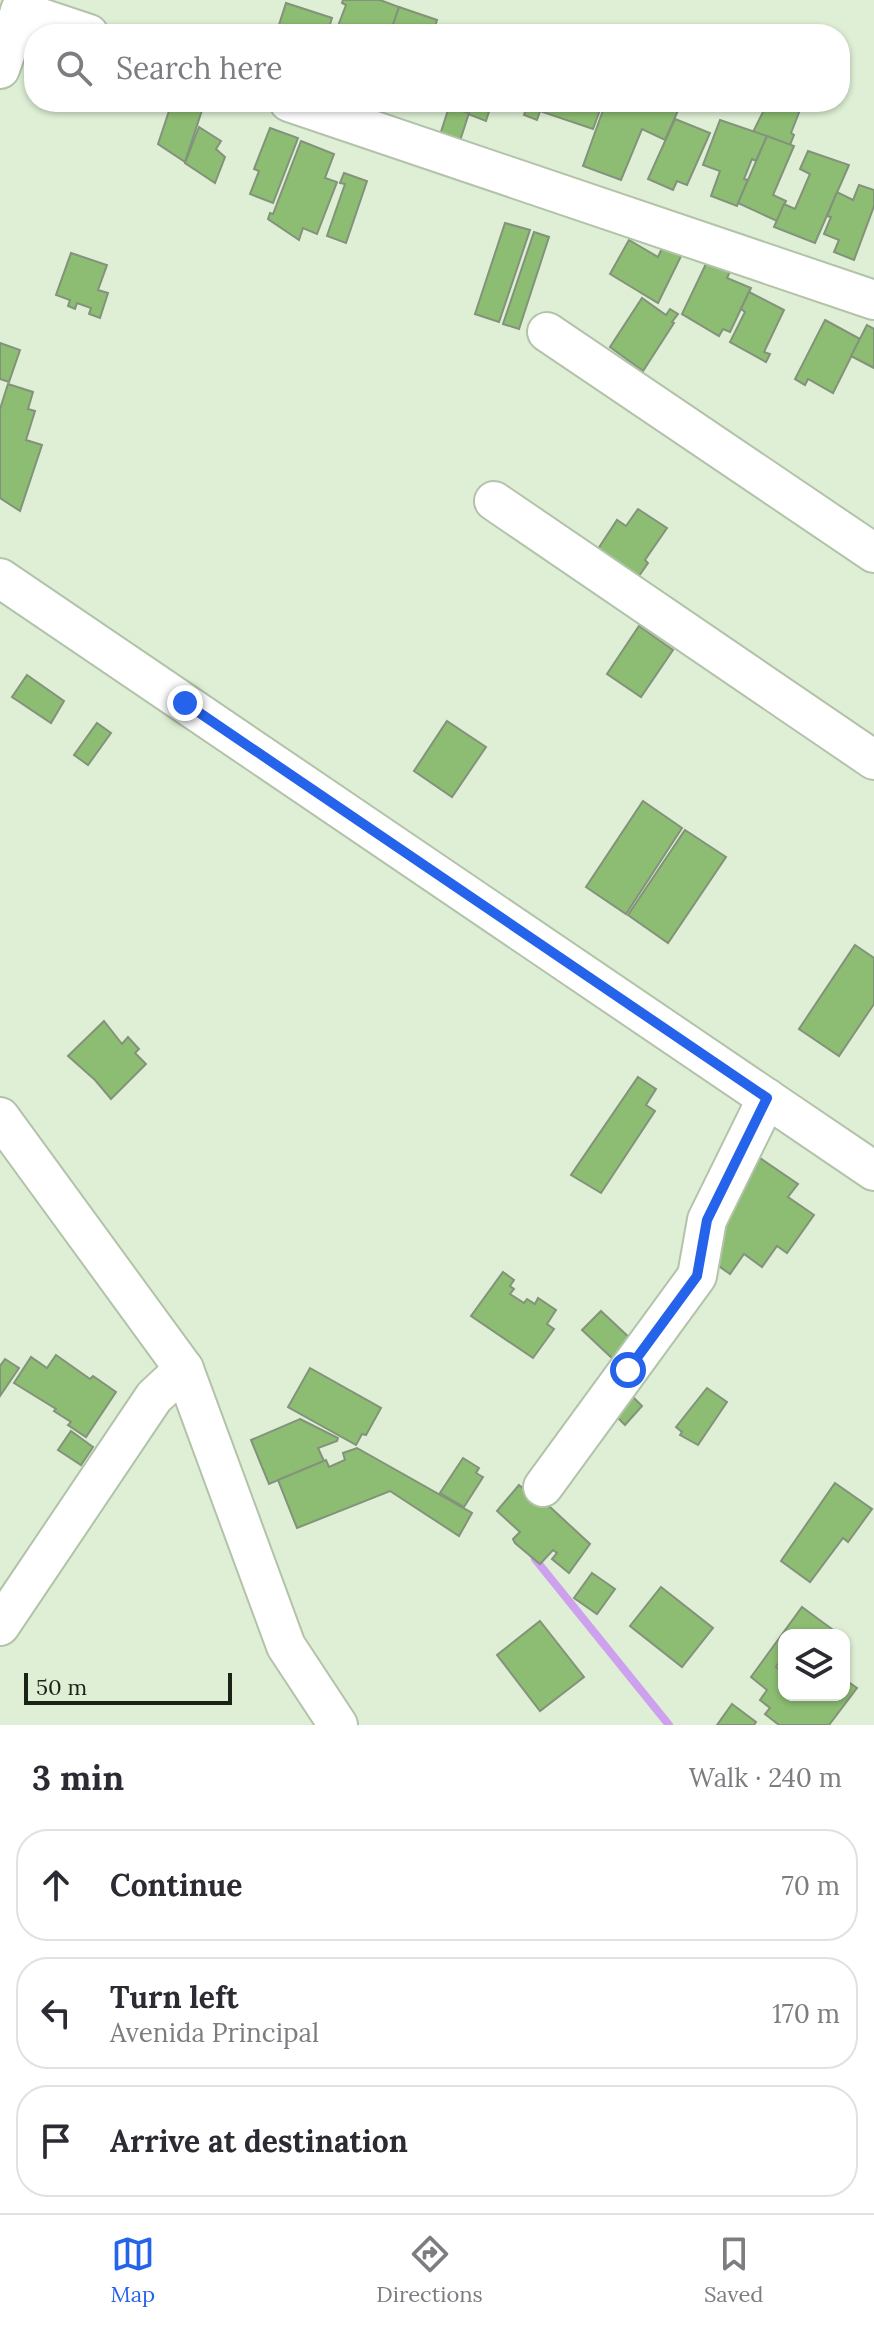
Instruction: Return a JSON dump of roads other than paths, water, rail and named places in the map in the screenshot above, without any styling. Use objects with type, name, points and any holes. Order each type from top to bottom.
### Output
[{"type":"street","points":[[0,69],[22,5],[66,24]]},
{"type":"street","points":[[319,112],[874,300]]},
{"type":"street","points":[[547,332],[874,553]]},
{"type":"street","points":[[494,501],[874,760]]},
{"type":"street","points":[[0,578],[874,1171]]},
{"type":"street","points":[[543,1487],[697,1276],[707,1220],[767,1098]]},
{"type":"street","points":[[3,1129],[184,1369],[286,1646],[338,1725]]},
{"type":"street","points":[[0,1626],[154,1397],[184,1369]]},
{"type":"waterway","points":[[535,1559],[669,1725]]}]
